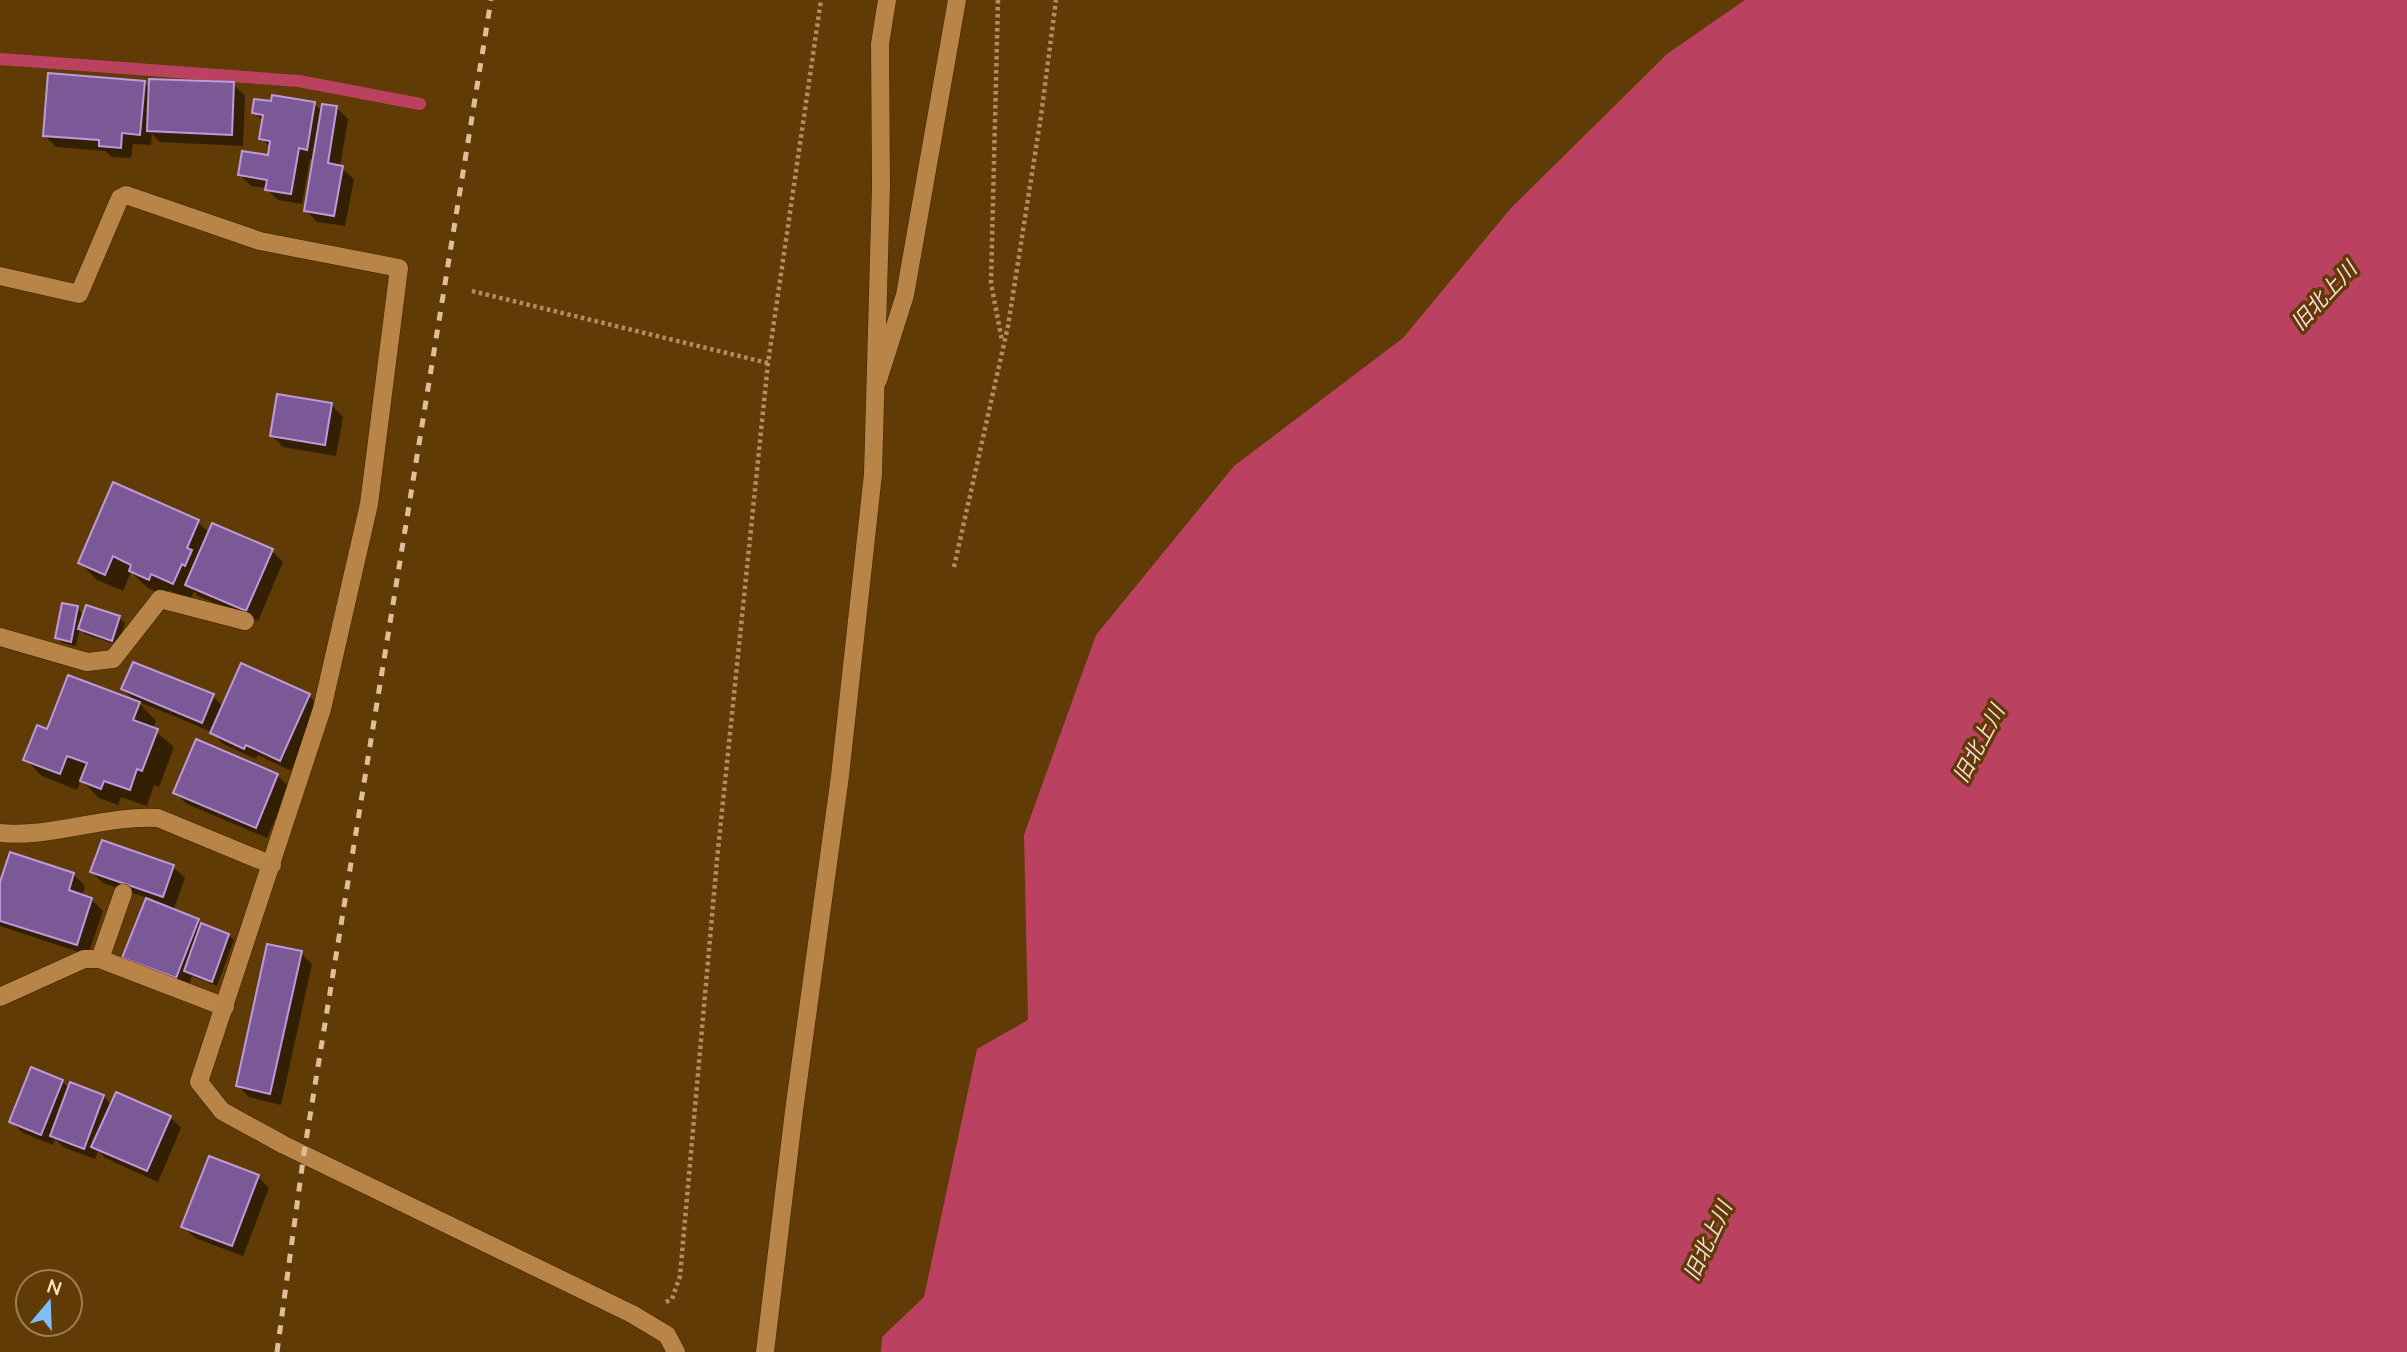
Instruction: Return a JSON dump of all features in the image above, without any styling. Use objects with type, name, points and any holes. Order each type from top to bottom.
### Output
[{"type":"street","points":[[765,1352],[794,1111],[842,762],[873,474],[880,199],[880,44],[887,0]]},
{"type":"street","points":[[876,386],[905,295],[957,0]]},
{"type":"street","points":[[0,276],[79,294],[120,198],[127,195],[260,241],[399,268],[369,504],[323,709],[198,1082],[222,1111],[632,1314],[667,1335],[676,1352]]},
{"type":"street","points":[[0,636],[87,662],[113,659],[160,598],[245,621]]},
{"type":"street","points":[[0,833],[27,834],[139,817],[158,818],[272,865]]},
{"type":"street","points":[[100,960],[123,893]]},
{"type":"street","points":[[0,997],[83,959],[100,960],[225,1007]]},
{"type":"path","points":[[632,1314],[672,1300],[680,1276],[717,860],[768,363],[821,0]]},
{"type":"path","points":[[998,0],[991,283],[1003,345]]},
{"type":"path","points":[[954,567],[1003,345],[1041,116],[1056,0]]},
{"type":"path","points":[[472,291],[768,363]]},
{"type":"water","name":"旧北上川","points":[[1745,0],[2407,0],[2407,1352],[881,1352],[882,1337],[924,1297],[977,1049],[1028,1020],[1024,835],[1096,635],[1234,466],[1403,338],[1511,208],[1667,54]]},
{"type":"building","points":[[48,73],[145,81],[140,135],[122,133],[121,148],[99,146],[99,140],[43,136]]},
{"type":"building","points":[[149,79],[234,82],[232,135],[147,131]]},
{"type":"building","points":[[272,95],[315,102],[307,150],[299,148],[291,194],[265,190],[267,180],[238,175],[242,151],[268,155],[270,141],[259,139],[263,115],[252,113],[254,99],[271,101]]},
{"type":"building","points":[[322,104],[337,106],[328,163],[343,166],[334,216],[304,211]]},
{"type":"building","points":[[277,394],[332,403],[325,445],[270,436]]},
{"type":"building","points":[[113,482],[199,520],[187,548],[192,550],[173,584],[151,574],[149,580],[129,571],[131,565],[113,556],[105,575],[78,563]]},
{"type":"building","points":[[212,523],[273,549],[246,611],[185,585]]},
{"type":"building","points":[[62,603],[78,606],[71,642],[55,638]]},
{"type":"building","points":[[86,605],[120,616],[112,641],[78,629]]},
{"type":"building","points":[[133,662],[214,694],[202,723],[121,689]]},
{"type":"building","points":[[241,663],[310,694],[280,761],[246,745],[244,749],[210,733]]},
{"type":"building","points":[[68,675],[140,702],[133,720],[158,729],[142,771],[137,769],[130,790],[104,781],[101,789],[80,781],[87,763],[67,756],[60,774],[23,760],[37,725],[47,729]]},
{"type":"building","points":[[196,739],[278,774],[256,828],[173,793]]},
{"type":"building","points":[[102,840],[174,865],[163,897],[90,872]]},
{"type":"building","points":[[10,852],[74,873],[69,890],[92,898],[77,945],[0,921],[0,882]]},
{"type":"building","points":[[146,898],[199,919],[176,978],[122,958]]},
{"type":"building","points":[[201,923],[229,934],[212,982],[184,971]]},
{"type":"building","points":[[267,944],[302,951],[270,1094],[236,1086]]},
{"type":"building","points":[[31,1067],[63,1080],[41,1135],[9,1122]]},
{"type":"building","points":[[70,1082],[104,1095],[84,1149],[50,1136]]},
{"type":"building","points":[[116,1092],[171,1116],[147,1171],[91,1147]]},
{"type":"building","points":[[209,1156],[259,1175],[232,1246],[181,1227]]},
{"type":"waterway","points":[[0,59],[299,81],[420,104]]},
{"type":"railway","points":[[277,1352],[304,1153],[491,0]]}]
